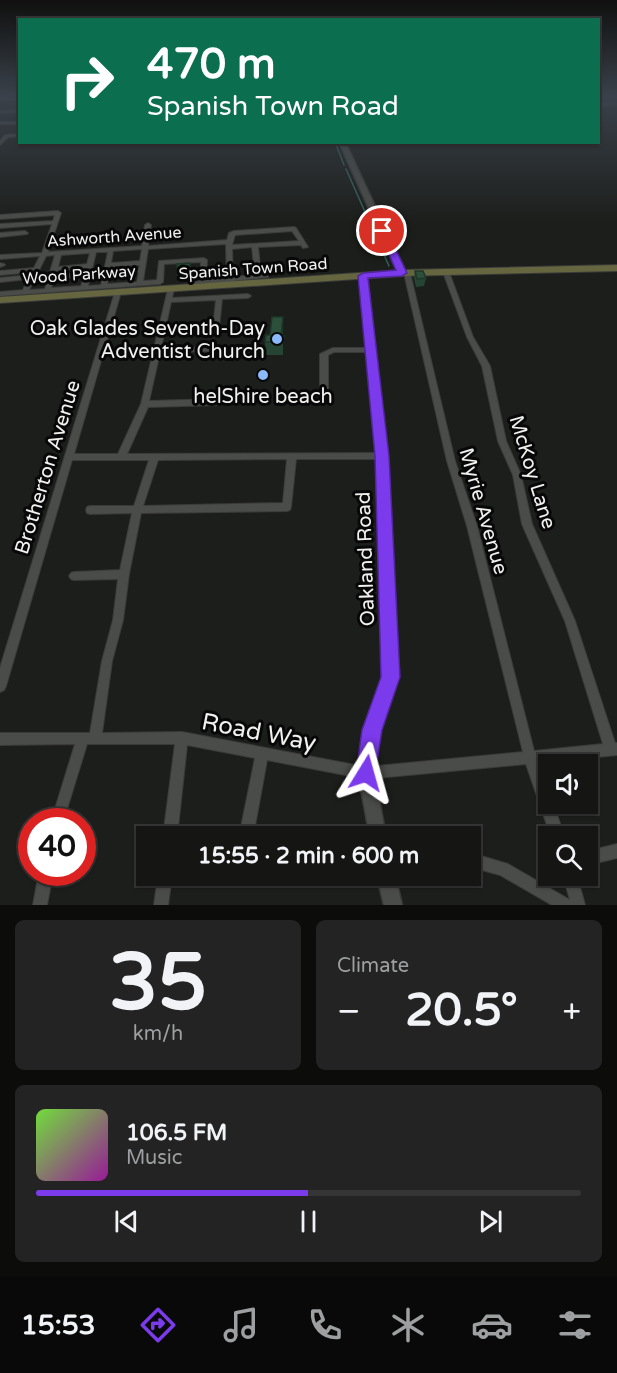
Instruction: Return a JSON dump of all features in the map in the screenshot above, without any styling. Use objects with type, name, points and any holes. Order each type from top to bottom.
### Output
[{"type":"main road","name":"Spanish Town Road","points":[[0,299],[171,289],[230,282],[405,273],[617,268]]},
{"type":"street","points":[[343,144],[405,273]]},
{"type":"street","points":[[0,217],[58,213],[44,254],[26,292]]},
{"type":"street","points":[[0,226],[55,222]]},
{"type":"street","points":[[23,244],[30,224]]},
{"type":"street","points":[[140,283],[148,225]]},
{"type":"street","name":"Ashworth Avenue","points":[[3,257],[204,244],[255,246],[304,245],[297,230],[238,231],[231,234],[230,245]]},
{"type":"street","points":[[0,235],[26,233]]},
{"type":"street","points":[[203,282],[204,244]]},
{"type":"street","points":[[230,245],[230,282]]},
{"type":"street","points":[[163,246],[161,262],[204,260]]},
{"type":"street","points":[[255,246],[258,277]]},
{"type":"street","points":[[104,286],[111,249]]},
{"type":"street","points":[[84,288],[93,251]]},
{"type":"street","points":[[47,291],[59,253]]},
{"type":"street","points":[[3,257],[0,268],[36,270]]},
{"type":"street","name":"Wood Parkway","points":[[0,299],[26,292],[160,282],[161,262]]},
{"type":"street","points":[[108,265],[142,263]]},
{"type":"street","points":[[54,269],[89,266]]},
{"type":"street","points":[[106,273],[141,270]]},
{"type":"street","name":"McKoy Lane","points":[[446,272],[470,337],[486,366],[502,441],[517,476],[527,524],[570,621],[614,750]]},
{"type":"street","name":"Myrie Avenue","points":[[405,273],[451,461],[472,526],[530,758],[554,826]]},
{"type":"street","points":[[51,277],[87,274]]},
{"type":"street","points":[[195,283],[230,282],[266,276]]},
{"type":"street","name":"Oakland Road","points":[[363,276],[382,456],[391,677],[372,730],[366,773],[376,826]]},
{"type":"street","points":[[0,280],[33,277]]},
{"type":"street","points":[[121,457],[145,404],[171,289]]},
{"type":"street","name":"Brotherton Avenue","points":[[0,686],[118,292]]},
{"type":"street","points":[[169,300],[248,296]]},
{"type":"street","points":[[216,328],[219,297]]},
{"type":"street","points":[[157,351],[223,349]]},
{"type":"street","points":[[324,396],[324,354],[333,350],[370,350]]},
{"type":"street","points":[[145,404],[220,402]]},
{"type":"street","points":[[90,510],[287,507],[292,456]]},
{"type":"street","points":[[69,457],[382,456]]},
{"type":"street","points":[[62,808],[89,738],[118,620],[124,574],[137,510],[154,458]]},
{"type":"street","points":[[74,576],[124,574]]},
{"type":"street","points":[[171,826],[182,738]]},
{"type":"street","name":"Road Way","points":[[0,739],[182,738],[366,773],[614,750]]},
{"type":"street","points":[[248,826],[262,754]]},
{"type":"street","points":[[598,856],[617,851]]},
{"type":"street","points":[[481,863],[503,869],[565,905]]},
{"type":"street","points":[[40,905],[44,886]]},
{"type":"street","points":[[161,905],[164,886]]},
{"type":"street","points":[[389,886],[393,905]]},
{"type":"street","points":[[573,886],[578,905]]},
{"type":"building","points":[[190,263],[190,271],[177,272],[177,264]]},
{"type":"building","points":[[415,271],[423,271],[426,278],[417,279]]},
{"type":"building","points":[[272,317],[283,317],[281,336],[284,336],[283,342],[265,342],[266,335],[270,335]]},
{"type":"waterway","points":[[336,144],[344,165]]},
{"type":"waterway","points":[[346,169],[389,266]]},
{"type":"place","name":"Oak Glades Seventh-Day Adventist Church","points":[[277,339]]},
{"type":"place","name":"helShire beach","points":[[263,375]]},
{"type":"route","points":[[366,773],[372,730],[391,677],[382,456],[363,276],[402,273],[382,231]]}]
